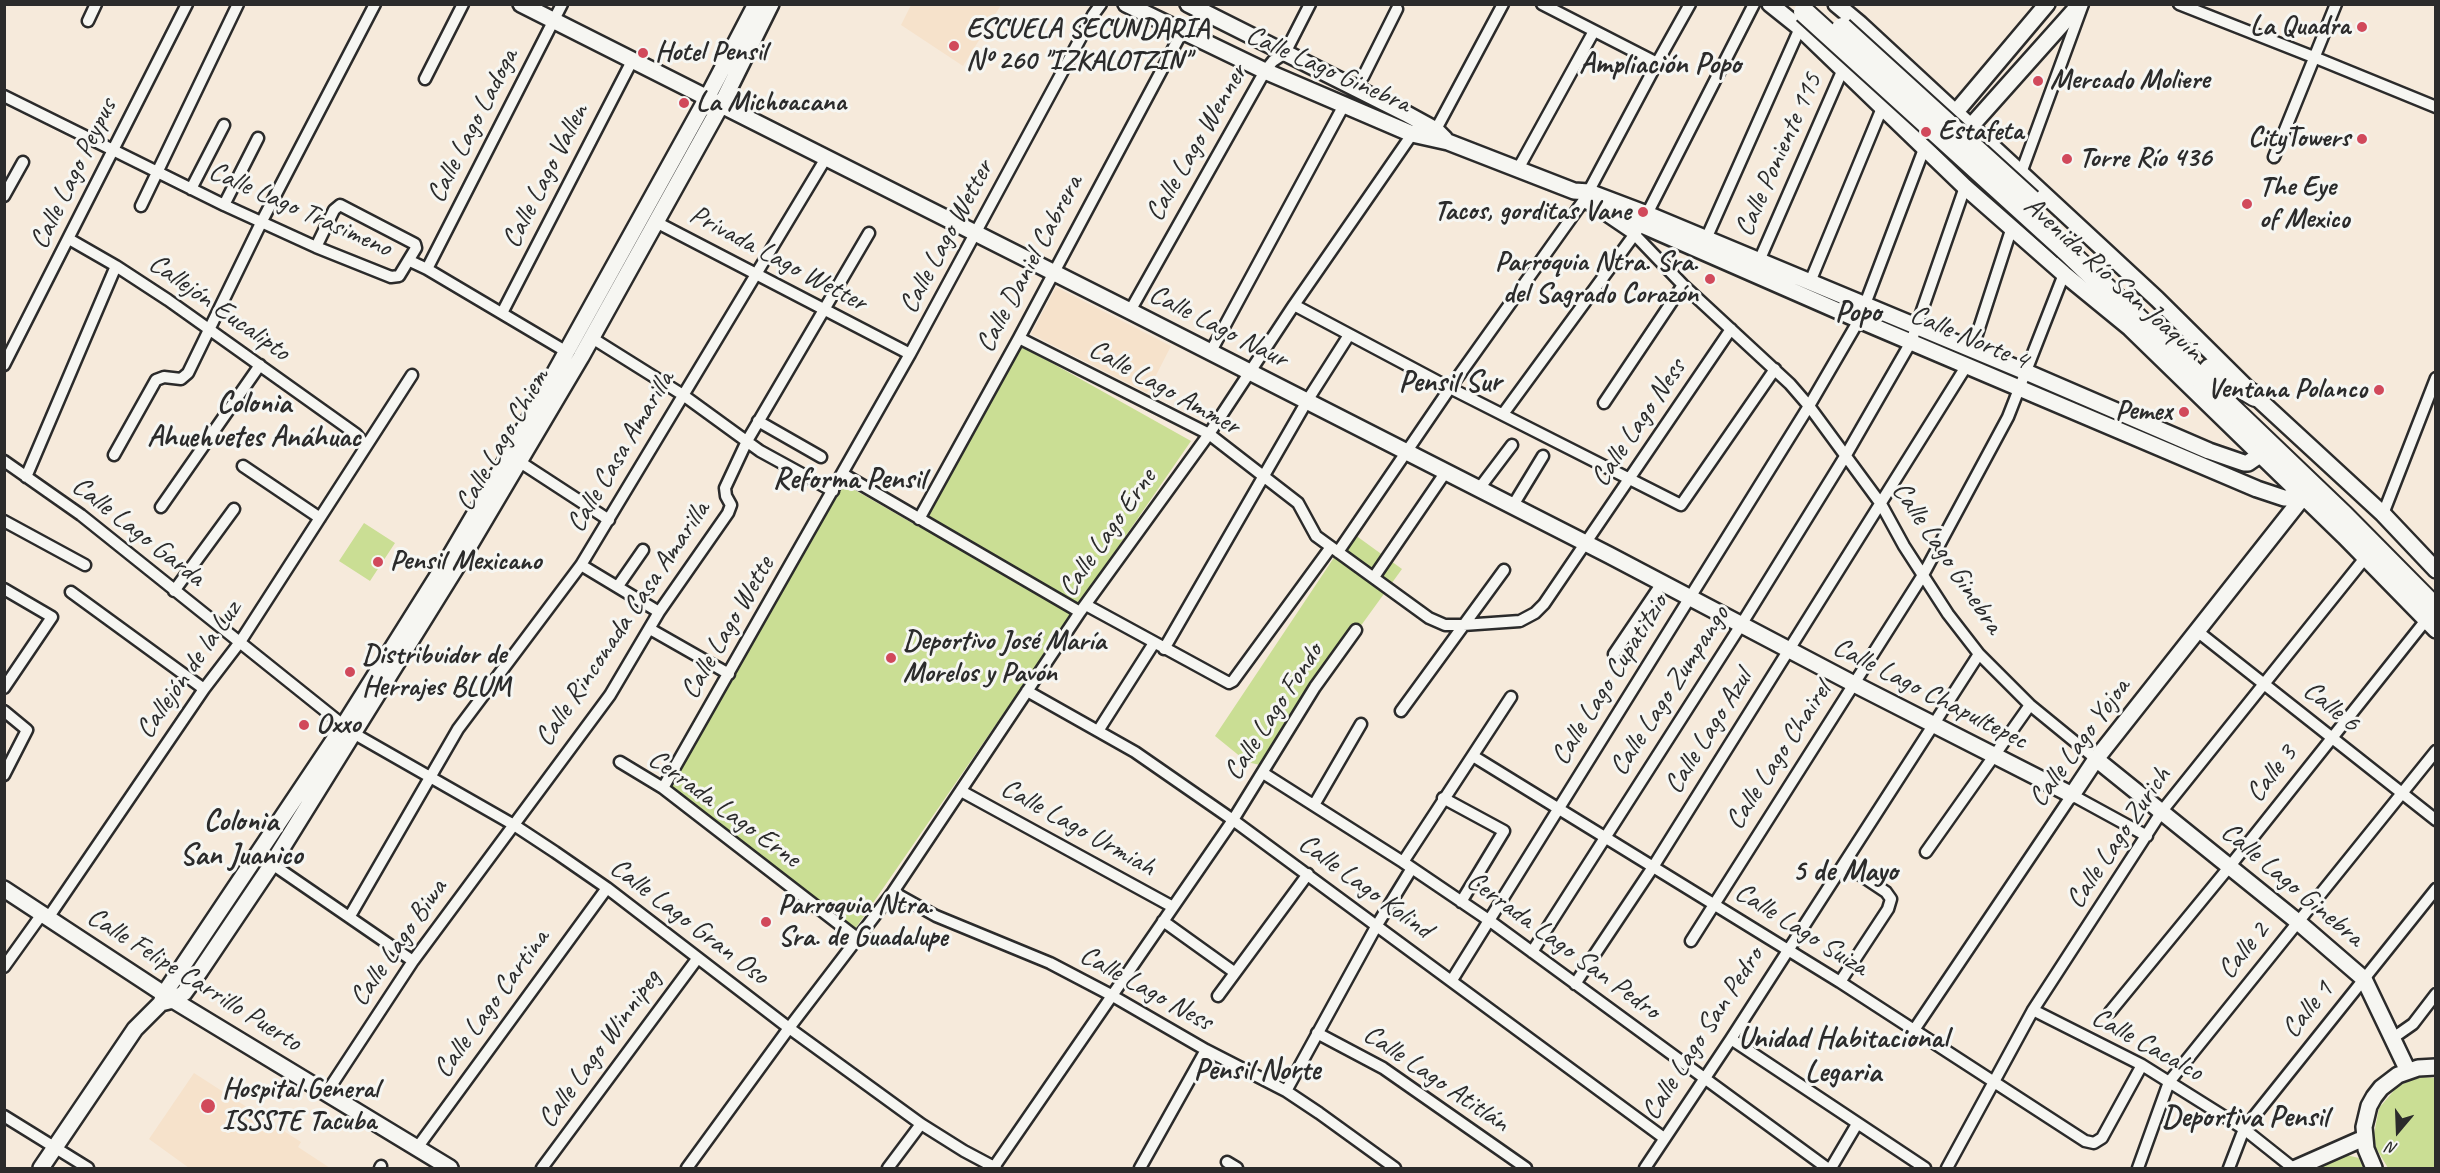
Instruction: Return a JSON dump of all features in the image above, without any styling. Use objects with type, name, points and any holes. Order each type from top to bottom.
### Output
[{"type":"highway","name":"Avenida Río San Joaquín","points":[[1803,12],[2070,245],[2206,374],[2350,504],[2436,591]]},
{"type":"highway","name":"Avenida Río San Joaquín","points":[[2206,374],[2344,516],[2432,620]]},
{"type":"highway","points":[[2206,374],[2255,396]]},
{"type":"highway","points":[[2206,374],[2209,394],[2232,427]]},
{"type":"street","points":[[88,21],[96,4]]},
{"type":"street","name":"Calle Lago Peypus","points":[[4,365],[187,4]]},
{"type":"street","points":[[141,206],[238,4]]},
{"type":"street","points":[[114,455],[156,380],[160,377],[181,379],[185,377],[262,221],[375,4]]},
{"type":"street","points":[[424,79],[463,4]]},
{"type":"street","name":"Calle Lago Naur","points":[[521,4],[1130,311],[1689,597]]},
{"type":"street","name":"Calle Lago Ladoga","points":[[428,269],[562,4]]},
{"type":"street","points":[[714,101],[756,4]]},
{"type":"street","points":[[714,101],[771,4]]},
{"type":"street","name":"Calle Lago Wetter","points":[[833,491],[1101,4]]},
{"type":"street","name":"Calle Lago Ginebra","points":[[1126,4],[1265,71],[1412,134],[1434,134]]},
{"type":"street","name":"Calle Lago Ginebra","points":[[1188,4],[1420,121],[1434,134],[1448,142],[1582,194]]},
{"type":"street","name":"Calle Lago Wenner","points":[[1130,311],[1265,71],[1273,61],[1285,53],[1311,4]]},
{"type":"street","points":[[1434,134],[1503,4]]},
{"type":"street","points":[[1542,4],[1657,63]]},
{"type":"street","points":[[843,474],[919,519],[1083,609],[1229,683],[1233,681],[1407,453],[1582,194],[1690,4]]},
{"type":"street","points":[[1503,414],[1641,225],[1754,4]]},
{"type":"street","name":"Avenida Río San Joaquín","points":[[1770,4],[1803,12],[1830,56],[1924,149],[2064,274],[2130,328],[2365,558],[2432,620]]},
{"type":"street","points":[[1924,149],[2047,4]]},
{"type":"street","points":[[1938,162],[2082,4]]},
{"type":"street","points":[[2021,173],[2082,4]]},
{"type":"street","points":[[2179,4],[2436,107]]},
{"type":"street","points":[[2274,157],[2337,4]]},
{"type":"street","name":"Avenida Río San Joaquín","points":[[1842,7],[2157,299],[2255,396],[2383,514],[2436,570]]},
{"type":"street","points":[[1363,77],[1397,9]]},
{"type":"street","points":[[1706,239],[1803,12]]},
{"type":"street","points":[[1830,56],[1848,44],[1855,36],[1860,24]]},
{"type":"street","points":[[1518,169],[1594,31]]},
{"type":"street","name":"Calle Daniel Cabrera","points":[[919,519],[1019,338],[1182,32]]},
{"type":"street","name":"Calle Lago Vallen","points":[[502,313],[632,61]]},
{"type":"street","name":"Calle Poniente 115","points":[[1759,261],[1843,69]]},
{"type":"street","name":"Calle Lago Trasimeno","points":[[4,96],[224,205],[391,278],[399,276],[410,261],[428,269],[567,352]]},
{"type":"street","name":"Calle Lago Chiem","points":[[166,999],[349,729],[520,462],[657,222],[714,101]]},
{"type":"street","name":"Calle Lago Chiem","points":[[166,999],[184,993],[272,864],[714,101]]},
{"type":"street","points":[[1210,353],[1344,105]]},
{"type":"street","points":[[1810,282],[1882,108]]},
{"type":"street","name":"Calle Lago Erne","points":[[687,1168],[892,892],[1083,609],[1209,434],[1420,121]]},
{"type":"street","points":[[191,189],[224,125]]},
{"type":"street","points":[[224,205],[258,138]]},
{"type":"street","name":"Calle Lago Cupatitzio","points":[[1452,980],[1809,406],[1862,313],[1924,149]]},
{"type":"street","name":"Calle Casa Amarilla","points":[[350,916],[458,729],[581,565],[826,158]]},
{"type":"street","points":[[4,196],[22,162]]},
{"type":"street","name":"Calle Lago Zumpango","points":[[1532,952],[1741,625],[1846,455],[1911,342],[1965,187]]},
{"type":"street","name":"Calle Norte 4","points":[[1582,194],[1641,225],[1862,313],[1918,327],[2237,461],[2248,463],[2261,454]]},
{"type":"street","points":[[316,247],[334,210],[340,206],[415,244],[416,248],[410,261]]},
{"type":"street","name":"Privada Lago Wetter","points":[[657,222],[910,354]]},
{"type":"street","name":"Calle Lago Ginebra","points":[[1641,225],[1683,285],[1776,369],[1809,406],[1881,504],[1904,546],[1948,614],[1979,654],[2030,705],[2230,866],[2364,979],[2408,1071]]},
{"type":"street","name":"Calle Norte 4","points":[[1641,225],[1706,239],[1810,282],[1911,342],[2258,489],[2284,498],[2303,497]]},
{"type":"street","points":[[1972,350],[2012,227]]},
{"type":"street","points":[[747,441],[869,233]]},
{"type":"street","name":"Callejón Eucalipto","points":[[69,240],[116,266],[210,330],[356,434],[365,445]]},
{"type":"street","points":[[26,477],[116,266]]},
{"type":"street","name":"Calle Lago Chairel","points":[[1690,941],[1923,575],[2008,417],[2064,274]]},
{"type":"street","points":[[1604,403],[1683,285]]},
{"type":"street","points":[[1294,305],[1450,388],[1681,505],[1776,369]]},
{"type":"street","name":"Calle Lago Ness","points":[[1587,544],[1731,329]]},
{"type":"street","points":[[1164,649],[1307,401],[1349,335]]},
{"type":"street","points":[[592,338],[683,394],[788,468],[833,491]]},
{"type":"street","name":"Calle Lago Ammer","points":[[1019,338],[1209,434],[1302,507],[1311,531],[1437,622],[1463,625],[1528,618],[1544,604],[1587,544]]},
{"type":"street","points":[[161,507],[260,365]]},
{"type":"street","name":"Calle Lago Azul","points":[[1575,984],[1653,867],[1967,365]]},
{"type":"street","name":"Callejón de la Luz","points":[[4,967],[45,916],[204,689],[240,642],[412,375]]},
{"type":"street","points":[[2383,514],[2436,378]]},
{"type":"street","points":[[758,421],[821,457]]},
{"type":"street","name":"Calle Rinconada Casa Amarilla","points":[[514,825],[610,695],[659,612],[728,513],[731,505],[725,488],[747,441]]},
{"type":"street","points":[[1478,490],[1512,445]]},
{"type":"street","points":[[1512,507],[1543,456]]},
{"type":"street","name":"Calle Lago Garda","points":[[4,461],[81,515],[349,729]]},
{"type":"street","points":[[520,462],[609,520]]},
{"type":"street","points":[[243,466],[320,518]]},
{"type":"street","points":[[1374,577],[1445,473]]},
{"type":"street","name":"Calle Lago Wette","points":[[663,788],[833,491]]},
{"type":"street","name":"Calle Lago Yojoa","points":[[1914,1030],[2096,759],[2303,497]]},
{"type":"street","points":[[174,591],[234,509]]},
{"type":"street","points":[[4,521],[86,565]]},
{"type":"street","points":[[618,586],[643,550]]},
{"type":"street","name":"Calle Lago Zurich","points":[[1947,1168],[2033,1010],[2162,812],[2365,558]]},
{"type":"street","points":[[581,565],[659,612]]},
{"type":"street","points":[[1401,711],[1504,570]]},
{"type":"street","points":[[1614,654],[1662,583]]},
{"type":"street","points":[[4,590],[52,617],[4,688]]},
{"type":"street","points":[[71,592],[204,689]]},
{"type":"street","name":"Calle Lago Chapultepec","points":[[1689,597],[1789,651],[1994,754],[2147,836]]},
{"type":"street","name":"Calle 3","points":[[2110,1012],[2331,738],[2432,620]]},
{"type":"street","points":[[650,629],[729,675]]},
{"type":"street","name":"Calle Lago Fondo","points":[[995,1168],[1111,994],[1233,820],[1315,687],[1356,630]]},
{"type":"street","name":"Calle 6","points":[[2197,631],[2436,820]]},
{"type":"street","points":[[1098,731],[1154,643]]},
{"type":"street","name":"Calle Lago San Pedro","points":[[1645,1168],[1731,1039],[1786,950],[1979,654]]},
{"type":"street","name":"Calle Lago Kolind","points":[[1027,691],[1135,752],[1233,820],[1664,1138]]},
{"type":"street","points":[[1286,1091],[1377,925],[1443,798],[1511,697]]},
{"type":"street","points":[[1926,852],[2030,705]]},
{"type":"street","points":[[4,711],[27,730],[4,776]]},
{"type":"street","points":[[1314,805],[1361,724]]},
{"type":"street","name":"Calle Lago Gran Oso","points":[[349,729],[514,825],[607,888],[697,959],[921,1124],[964,1152],[995,1168]]},
{"type":"street","name":"Calle 2","points":[[2138,1168],[2169,1082],[2436,751]]},
{"type":"street","name":"Calle Lago Suiza","points":[[1473,756],[1840,982],[2085,1141],[2094,1143],[2102,1138],[2142,1065]]},
{"type":"street","name":"Cerrada Lago Erne","points":[[620,762],[663,788],[857,938]]},
{"type":"street","name":"Cerrada Lago San Pedro","points":[[1263,774],[1408,865],[1490,921],[1829,1168]]},
{"type":"street","name":"Calle Lago Urmiah","points":[[961,791],[1173,906]]},
{"type":"street","points":[[1443,798],[1504,831],[1461,902]]},
{"type":"street","name":"Calle Lago Biwa","points":[[327,1092],[413,961],[514,825]]},
{"type":"street","points":[[272,864],[413,961]]},
{"type":"street","points":[[1840,982],[1888,909],[1891,899],[1886,892],[1844,864]]},
{"type":"street","points":[[1218,996],[1308,874]]},
{"type":"street","name":"Calle Lago Cartina","points":[[417,1148],[607,888]]},
{"type":"street","name":"Calle Felipe Carrillo Puerto","points":[[4,889],[166,999],[327,1092],[450,1168]]},
{"type":"street","name":"Calle 1","points":[[2229,1168],[2244,1129],[2436,889]]},
{"type":"street","name":"Calle Lago Ness","points":[[892,892],[936,916],[1044,961],[1111,994],[1206,1050],[1286,1091],[1395,1168]]},
{"type":"street","points":[[1163,921],[1234,972]]},
{"type":"street","name":"Calle Lago Winnipeg","points":[[542,1168],[697,959]]},
{"type":"street","points":[[2393,1038],[2413,1024],[2436,994]]},
{"type":"street","points":[[41,1168],[135,1029],[166,999]]},
{"type":"street","name":"Calle Cacalco","points":[[2033,1010],[2142,1065],[2244,1129],[2295,1168]]},
{"type":"street","name":"Calle Lago Atitlán","points":[[1317,1033],[1383,1068],[1526,1168]]},
{"type":"street","points":[[1731,1039],[1925,1168]]},
{"type":"street","points":[[1140,1168],[1206,1050]]},
{"type":"street","points":[[2374,1168],[2369,1160],[2364,1138],[2366,1117],[2374,1097],[2389,1081],[2408,1071],[2436,1067]]},
{"type":"street","points":[[4,1116],[88,1168]]},
{"type":"street","points":[[888,1168],[921,1124]]},
{"type":"street","points":[[1829,1168],[1857,1124]]},
{"type":"street","points":[[2295,1168],[2364,1138]]},
{"type":"street","points":[[1227,1162],[1237,1168]]},
{"type":"shaded area","name":"ESCUELA SECUNDARIA Nº 260 \"IZKALOTZIN\"","points":[[911,4],[1001,5],[963,66],[901,25]]},
{"type":"shaded area","points":[[1056,287],[1171,346],[1147,393],[1031,334]]},
{"type":"shaded area","name":"Hospital General ISSSTE Tacuba","points":[[194,1073],[301,1142],[298,1147],[330,1168],[189,1168],[149,1139]]},
{"type":"green space","name":"Deportivo José María Morelos y Pavón","points":[[1018,344],[1191,441],[853,932],[666,789],[841,482],[919,527]]},
{"type":"green space","points":[[364,523],[395,543],[370,581],[339,561]]},
{"type":"green space","points":[[1351,532],[1402,569],[1260,765],[1247,762],[1215,736]]},
{"type":"green space","points":[[2423,1077],[2435,1078],[2435,1168],[2388,1168],[2376,1148],[2374,1134],[2379,1108],[2397,1087]]},
{"type":"green space","points":[[2346,1155],[2359,1158],[2363,1168],[2313,1168]]},
{"type":"place","name":"La Quadra","points":[[2362,27]]},
{"type":"place","name":"ESCUELA SECUNDARIA Nº 260 \"IZKALOTZIN\"","points":[[954,46]]},
{"type":"place","name":"Hotel Pensil","points":[[643,53]]},
{"type":"place","name":"Mercado Moliere","points":[[2038,81]]},
{"type":"place","name":"La Michoacana","points":[[684,103]]},
{"type":"place","name":"Estafeta","points":[[1926,132]]},
{"type":"place","name":"CityTowers","points":[[2362,139]]},
{"type":"place","name":"Torre Río 436","points":[[2067,159]]},
{"type":"place","name":"The Eye of Mexico","points":[[2247,204]]},
{"type":"place","name":"Tacos, gorditas Vane","points":[[1643,212]]},
{"type":"place","name":"Parroquia Ntra. Sra. del Sagrado Corazón","points":[[1710,279]]},
{"type":"place","name":"Ventana Polanco","points":[[2379,390]]},
{"type":"place","name":"Pemex","points":[[2184,412]]},
{"type":"place","name":"Pensil Mexicano","points":[[378,562]]},
{"type":"place","name":"Deportivo José María Morelos y Pavón","points":[[891,658]]},
{"type":"place","name":"Distribuidor de Herrajes BLUM","points":[[350,672]]},
{"type":"place","name":"Oxxo","points":[[304,725]]},
{"type":"place","name":"Parroquia Ntra. Sra. de Guadalupe","points":[[766,922]]},
{"type":"place","name":"Hospital General ISSSTE Tacuba","points":[[208,1106]]},
{"type":"district","name":"Ampliación Popo","points":[[1660,65]]},
{"type":"district","name":"Popo","points":[[1858,313]]},
{"type":"district","name":"Pensil Sur","points":[[1450,383]]},
{"type":"district","name":"Colonia Ahuehuetes Anáhuac","points":[[254,421]]},
{"type":"district","name":"Reforma Pensil","points":[[849,480]]},
{"type":"district","name":"Colonia San Juanico","points":[[241,839]]},
{"type":"district","name":"5 de Mayo","points":[[1845,872]]},
{"type":"district","name":"Unidad Habitacional Legaria","points":[[1843,1056]]},
{"type":"district","name":"Pensil Norte","points":[[1257,1071]]},
{"type":"district","name":"Deportiva Pensil","points":[[2245,1118]]}]
